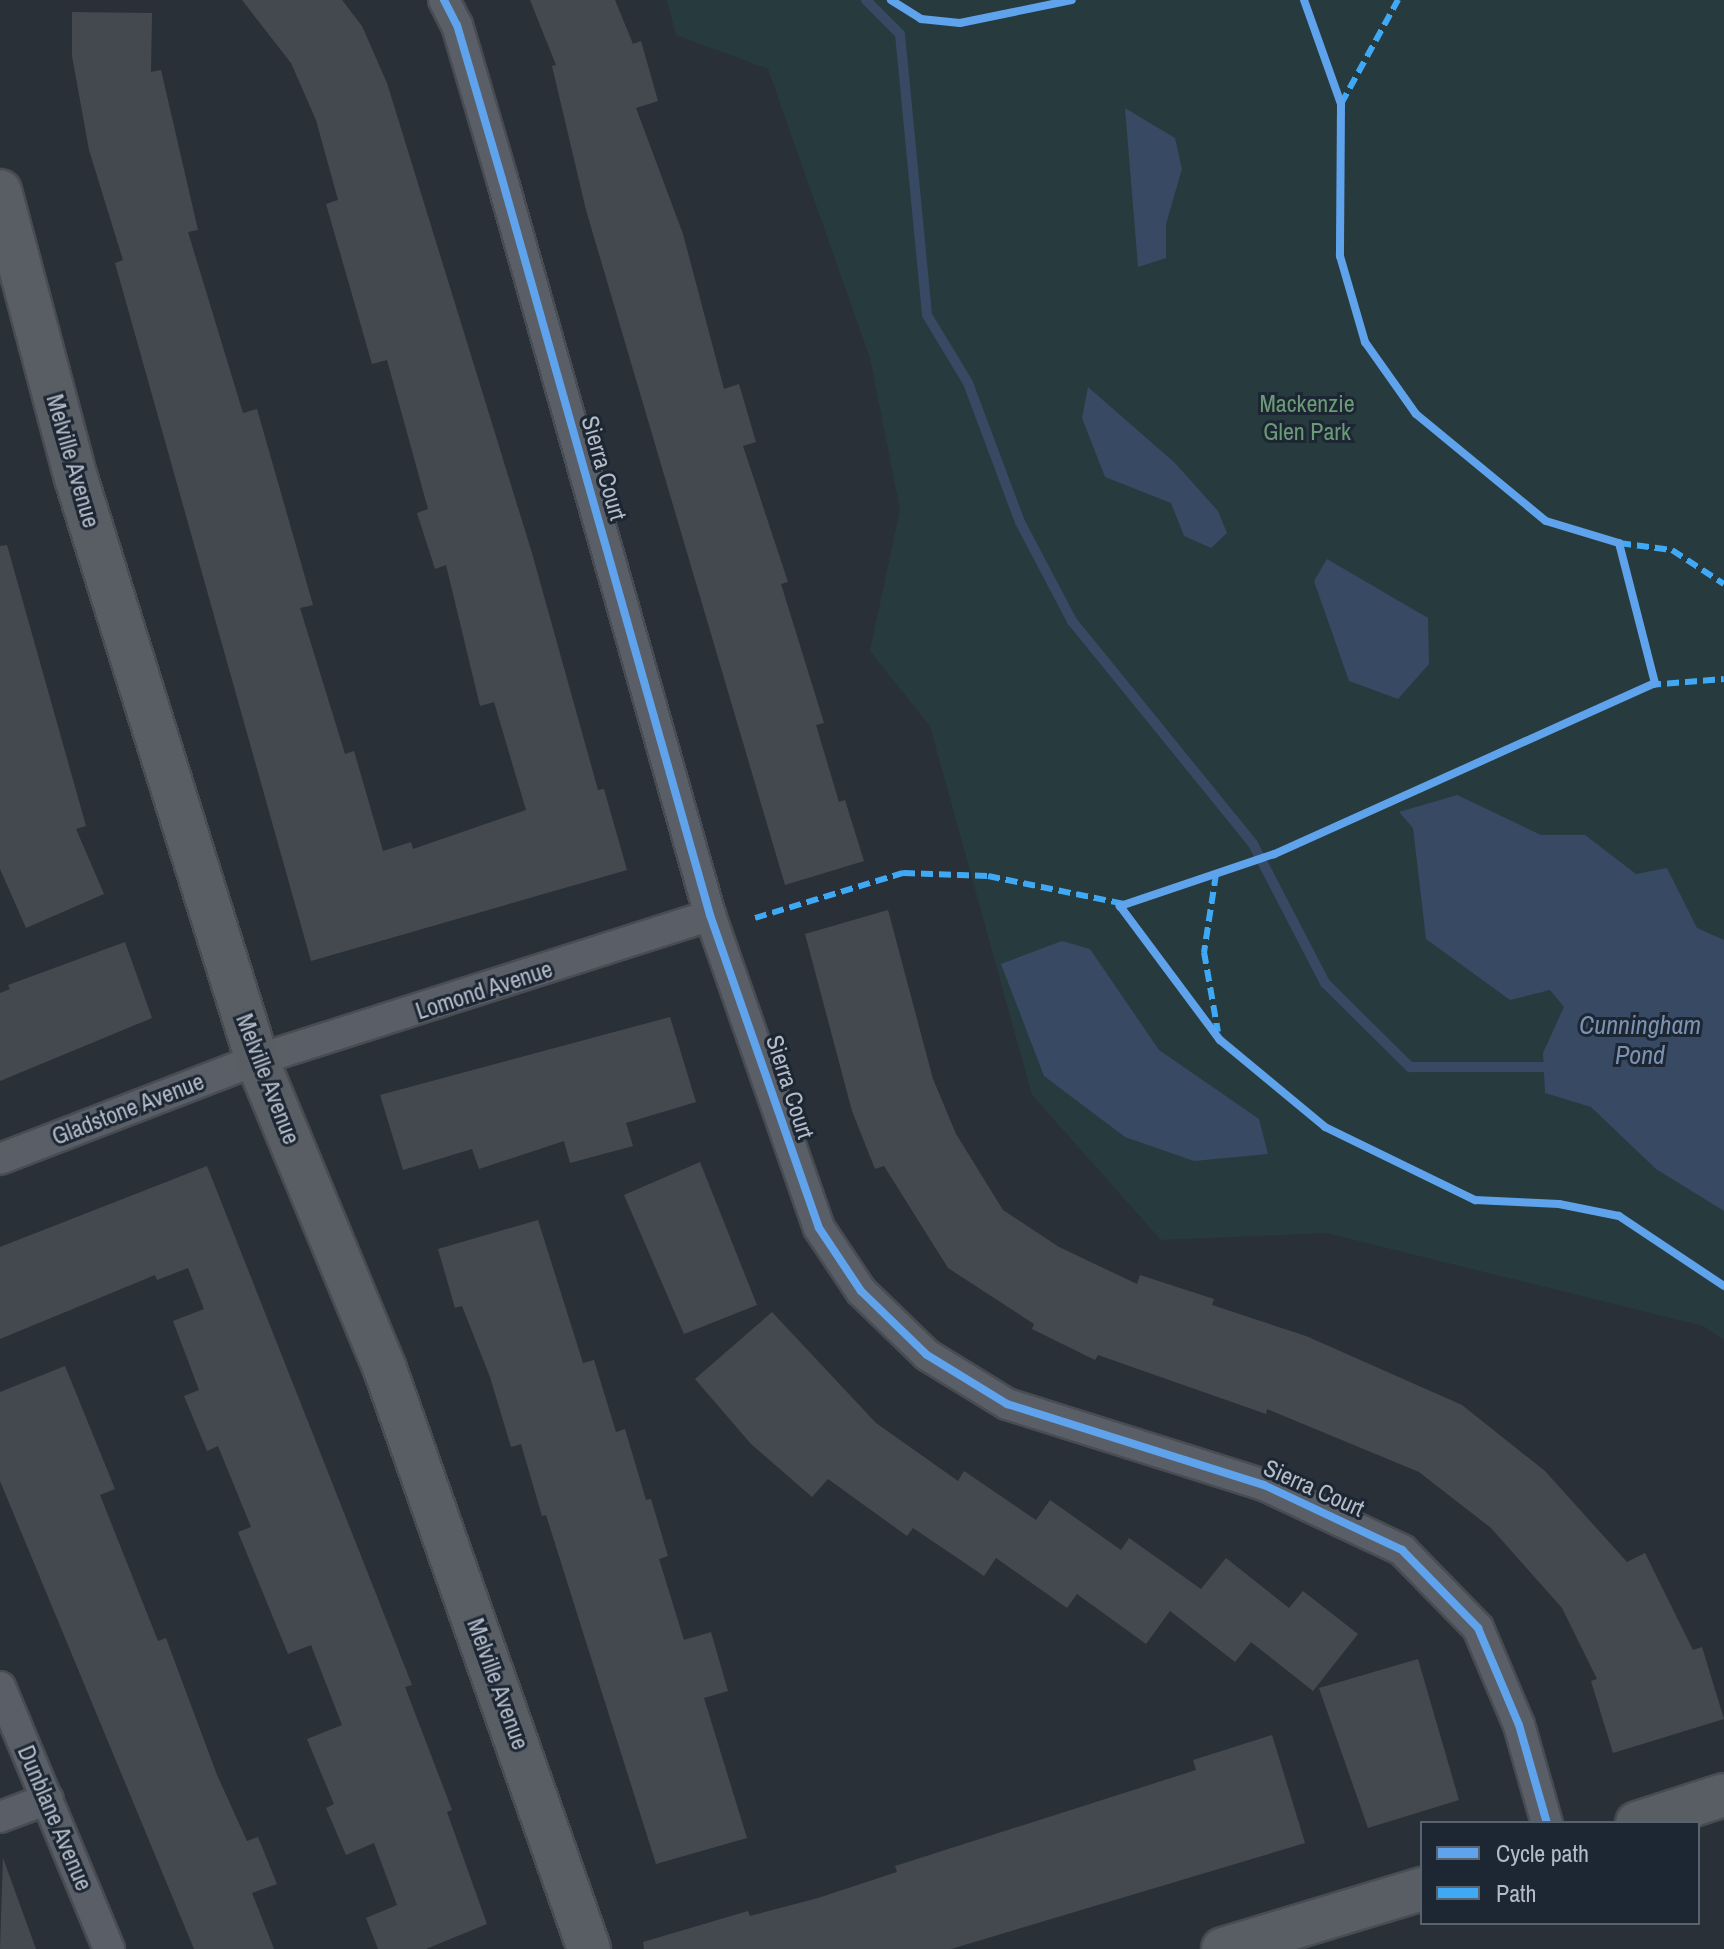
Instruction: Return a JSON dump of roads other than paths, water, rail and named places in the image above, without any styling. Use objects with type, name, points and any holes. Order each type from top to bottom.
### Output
[{"type":"street","name":"Sierra Court","points":[[444,0],[457,25],[498,165],[710,915],[819,1228],[861,1291],[927,1355],[1007,1404],[1264,1485],[1402,1550],[1478,1628],[1519,1725],[1546,1821]]},
{"type":"street","name":"Melville Avenue","points":[[0,191],[76,478],[257,1060],[385,1369],[589,1949]]},
{"type":"street","name":"Lomond Avenue","points":[[257,1060],[710,915]]},
{"type":"street","name":"Gladstone Avenue","points":[[0,1159],[257,1060]]},
{"type":"street","name":"Dunblane Avenue","points":[[0,1687],[109,1949]]},
{"type":"street","points":[[1643,1821],[1724,1795]]},
{"type":"street","points":[[0,1817],[48,1799]]},
{"type":"street","points":[[1223,1949],[1420,1890]]},
{"type":"water","points":[[1125,108],[1175,138],[1182,169],[1166,224],[1166,258],[1138,267]]},
{"type":"water","points":[[1088,387],[1175,463],[1218,511],[1227,533],[1211,548],[1184,536],[1171,503],[1105,477],[1082,418]]},
{"type":"water","points":[[1327,559],[1428,618],[1429,664],[1398,699],[1349,681],[1314,581]]},
{"type":"water","name":"Cunningham Pond","points":[[1457,795],[1541,835],[1585,835],[1636,874],[1667,868],[1697,928],[1724,940],[1724,1211],[1656,1169],[1591,1107],[1545,1093],[1543,1053],[1564,1007],[1550,990],[1510,1000],[1426,939],[1413,828],[1399,812]]},
{"type":"water","points":[[1062,941],[1090,949],[1159,1050],[1259,1119],[1268,1154],[1194,1161],[1125,1137],[1044,1076],[1001,964]]},
{"type":"waterway","points":[[866,0],[900,34],[927,315],[968,383],[1020,522],[1072,621],[1253,844],[1325,983],[1410,1067],[1555,1067]]},
{"type":"park label","name":"Mackenzie Glen Park","points":[[1307,418]]}]
